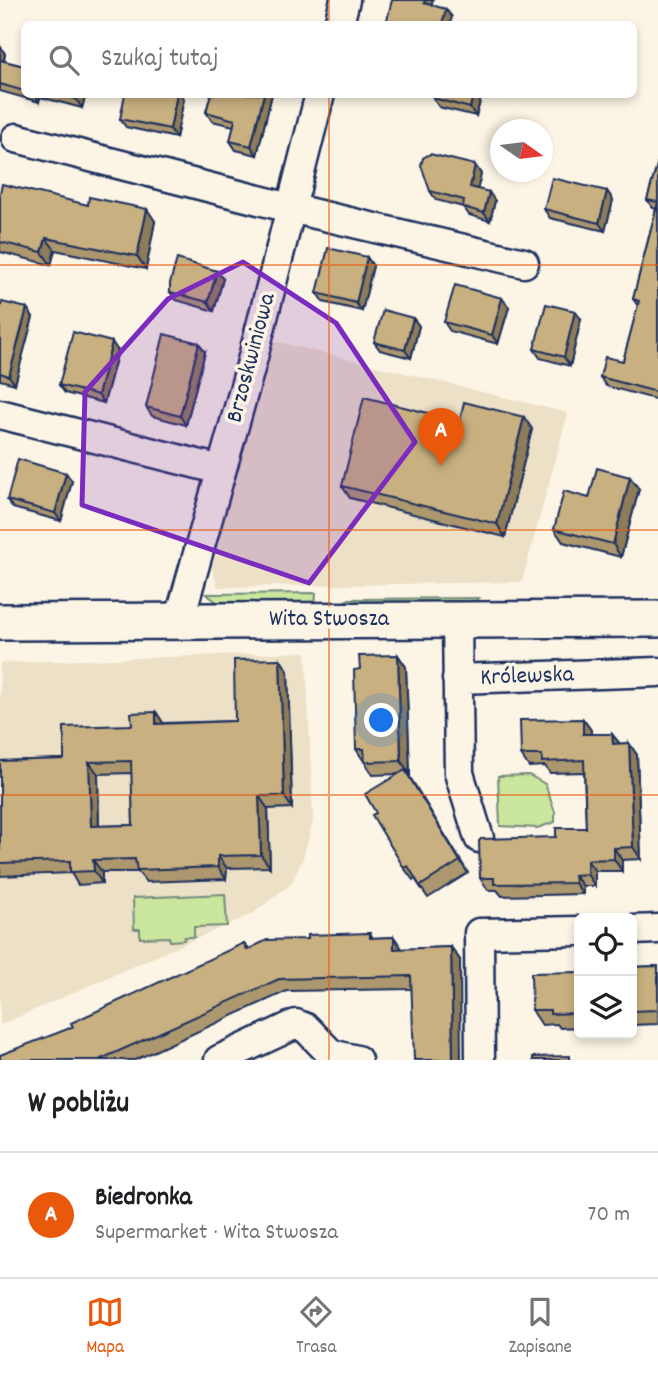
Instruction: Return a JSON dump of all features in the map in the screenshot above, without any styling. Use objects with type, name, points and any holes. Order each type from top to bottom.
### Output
[{"type":"street","points":[[340,21],[345,0]]},
{"type":"street","name":"Brzoskwiniowa","points":[[178,621],[251,365],[319,98]]},
{"type":"street","points":[[16,138],[290,208],[524,263]]},
{"type":"street","points":[[0,414],[221,470]]},
{"type":"street","name":"Królewska","points":[[457,619],[457,679],[658,672]]},
{"type":"street","name":"Wita Stwosza","points":[[0,622],[658,619]]},
{"type":"street","points":[[457,679],[459,773],[479,838]]},
{"type":"street","points":[[637,930],[658,929]]},
{"type":"street","points":[[480,1060],[479,933],[574,931]]},
{"type":"street","points":[[219,1060],[296,1024],[306,1028],[331,1054],[357,1060]]},
{"type":"highlighted area","points":[[243,262],[336,323],[415,442],[309,583],[82,505],[85,392],[168,299]]},
{"type":"shaded area","points":[[270,340],[568,413],[522,582],[218,587],[212,569]]},
{"type":"shaded area","points":[[306,652],[313,821],[303,858],[291,884],[252,914],[0,1025],[0,663]]},
{"type":"green space","points":[[316,593],[315,607],[221,605],[206,594]]},
{"type":"green space","points":[[479,598],[474,603],[342,603],[349,599]]},
{"type":"green space","points":[[529,775],[545,784],[555,812],[555,822],[537,828],[500,826],[498,776]]},
{"type":"green space","points":[[225,894],[227,926],[194,927],[194,937],[170,941],[169,937],[140,938],[140,929],[134,929],[133,898]]},
{"type":"building","points":[[392,0],[425,0],[424,3],[446,9],[443,21],[387,21]]},
{"type":"building","points":[[0,60],[21,65],[21,90],[0,84]]},
{"type":"building","points":[[124,98],[176,98],[170,129],[120,119]]},
{"type":"building","points":[[210,98],[263,98],[251,146],[230,141],[235,120],[206,112]]},
{"type":"building","points":[[433,98],[472,98],[470,108]]},
{"type":"building","points":[[430,154],[475,165],[470,187],[489,192],[484,213],[463,207],[464,200],[430,191],[421,165],[423,158]]},
{"type":"building","points":[[658,162],[658,202],[647,200]]},
{"type":"building","points":[[553,178],[607,191],[599,223],[544,209]]},
{"type":"building","points":[[2,184],[88,205],[89,197],[147,209],[137,256],[46,238],[42,252],[0,242]]},
{"type":"building","points":[[658,202],[657,392],[600,377],[605,357],[623,361],[639,301],[633,299]]},
{"type":"building","points":[[328,248],[367,257],[356,303],[317,293]]},
{"type":"building","points":[[177,259],[217,271],[208,302],[170,292]]},
{"type":"building","points":[[455,285],[502,298],[492,335],[444,322]]},
{"type":"building","points":[[2,302],[27,308],[9,376],[0,373]]},
{"type":"building","points":[[546,304],[575,311],[564,357],[534,349]]},
{"type":"building","points":[[383,310],[413,318],[405,350],[374,342]]},
{"type":"building","points":[[73,332],[112,342],[98,395],[59,385]]},
{"type":"building","points":[[164,334],[199,343],[180,416],[146,407]]},
{"type":"building","points":[[364,397],[460,421],[464,402],[524,417],[497,524],[342,486]]},
{"type":"building","points":[[18,459],[66,473],[55,513],[7,500]]},
{"type":"building","points":[[597,468],[630,477],[613,544],[554,529],[564,491],[589,498]]},
{"type":"building","points":[[398,655],[401,761],[365,762],[364,749],[356,749],[354,670],[360,669],[359,656]]},
{"type":"building","points":[[280,659],[284,796],[259,796],[261,855],[218,856],[218,867],[137,870],[135,859],[93,860],[94,871],[70,872],[70,861],[0,863],[0,761],[64,759],[64,727],[132,725],[131,713],[156,712],[156,724],[235,721],[234,660]],"holes":[[[131,761],[133,825],[91,826],[89,762]]]},
{"type":"building","points":[[583,719],[583,734],[612,734],[613,744],[629,743],[633,847],[614,848],[614,859],[587,860],[587,874],[574,875],[575,883],[494,884],[494,878],[480,878],[481,839],[556,837],[556,828],[586,828],[584,760],[542,762],[542,755],[521,755],[520,720]]},
{"type":"building","points":[[405,770],[460,861],[420,886],[408,866],[404,868],[372,815],[376,813],[365,794]]},
{"type":"building","points":[[370,933],[370,938],[394,937],[394,949],[451,947],[453,1060],[414,1060],[411,976],[279,979],[99,1060],[0,1060],[0,1055],[73,1027],[71,1023],[244,943],[247,950],[267,940],[308,939],[308,935]]},
{"type":"building","points":[[658,966],[658,1010],[637,1011],[637,967]]},
{"type":"building","points":[[574,972],[574,1013],[550,1014],[550,1010],[532,1010],[531,973]]},
{"type":"building","points":[[570,1056],[570,1060],[533,1060],[533,1057]]},
{"type":"place","name":"Biedronka","points":[[441,466]]}]
